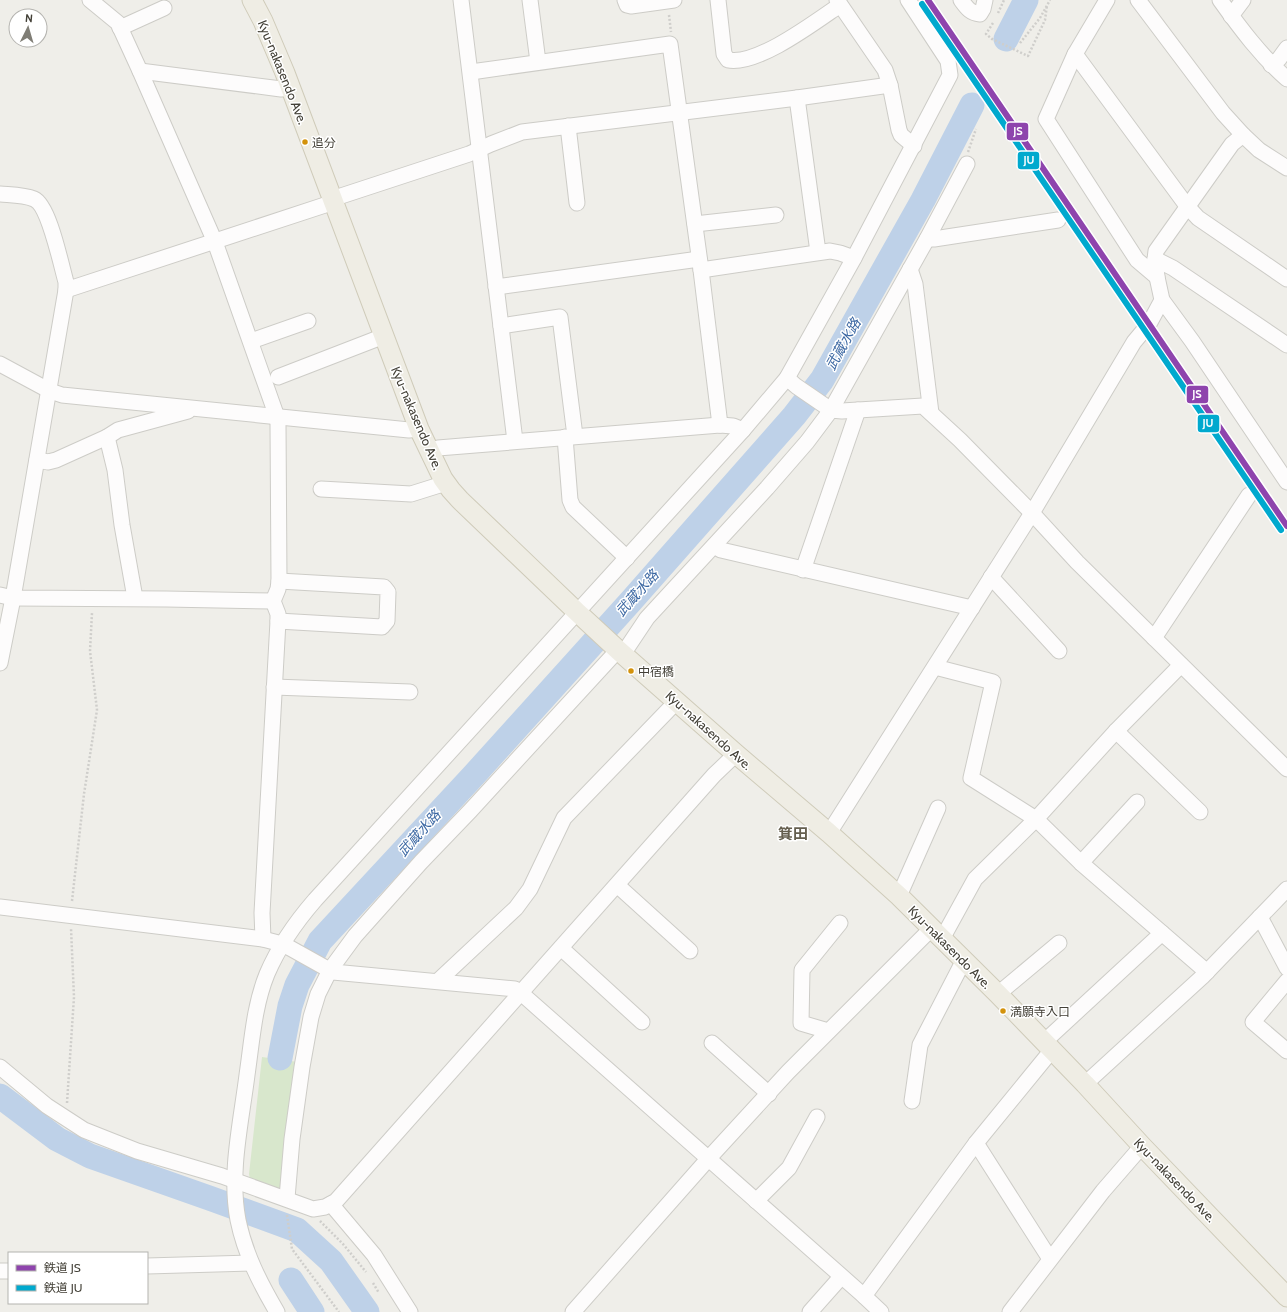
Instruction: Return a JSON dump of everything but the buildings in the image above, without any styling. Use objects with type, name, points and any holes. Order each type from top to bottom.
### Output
[{"type":"main road","name":"Kyu-nakasendo Ave.","points":[[252,0],[263,21],[291,88],[419,429],[446,483],[460,500],[580,615],[899,896],[998,994],[1287,1297]]},
{"type":"street","points":[[90,0],[118,23],[140,70],[215,242],[277,417],[279,581],[278,589],[273,601],[278,614],[278,621],[262,913],[263,939]]},
{"type":"street","points":[[461,0],[515,441]]},
{"type":"street","points":[[530,0],[538,62]]},
{"type":"street","points":[[625,0],[627,5],[631,6],[671,0]]},
{"type":"street","points":[[718,0],[724,54],[728,60],[734,61],[754,56],[786,42],[838,3],[885,70],[890,85],[899,130],[901,135],[914,146]]},
{"type":"street","points":[[277,1312],[259,1281],[251,1263],[238,1219],[235,1185],[237,1153],[257,1010],[263,985],[287,947],[299,919],[315,900],[580,615],[627,558],[743,430],[791,382],[950,75],[948,61],[908,0]]},
{"type":"street","points":[[962,0],[966,8],[972,13],[980,14],[985,0]]},
{"type":"street","points":[[1107,0],[1075,54],[1046,119],[1137,260],[1157,277]]},
{"type":"street","points":[[1138,0],[1223,113],[1259,150],[1286,165]]},
{"type":"street","points":[[1220,0],[1231,16],[1271,65],[1287,79]]},
{"type":"street","points":[[1231,16],[1243,0]]},
{"type":"street","points":[[120,28],[164,8]]},
{"type":"street","points":[[471,72],[670,44],[695,224],[720,425]]},
{"type":"street","points":[[1271,65],[1279,59],[1287,48]]},
{"type":"street","points":[[1075,54],[1187,206],[1198,218],[1287,280]]},
{"type":"street","points":[[140,70],[281,89],[291,88]]},
{"type":"street","points":[[66,290],[215,242],[334,201],[342,196],[469,154],[522,132],[890,85]]},
{"type":"street","points":[[797,98],[818,252]]},
{"type":"street","points":[[568,126],[577,203]]},
{"type":"street","points":[[1243,135],[1232,144],[1156,251],[1155,259],[1157,277],[1162,300],[1285,474]]},
{"type":"street","points":[[287,1205],[293,1132],[302,1067],[311,1017],[326,968],[421,862],[470,812],[619,650],[807,442],[927,239],[967,159]]},
{"type":"street","points":[[0,194],[34,199],[40,203],[46,214],[66,282],[50,391],[37,460],[7,596],[0,663]]},
{"type":"street","points":[[695,224],[776,215]]},
{"type":"street","points":[[927,239],[1058,220]]},
{"type":"street","points":[[496,287],[830,251],[854,258]]},
{"type":"street","points":[[1155,259],[1173,268],[1287,345]]},
{"type":"street","points":[[910,269],[915,284],[931,413]]},
{"type":"street","points":[[829,833],[1032,513],[1134,342],[1149,324],[1162,300]]},
{"type":"street","points":[[501,326],[560,317],[570,436],[570,500],[573,507],[627,558]]},
{"type":"street","points":[[251,341],[308,321]]},
{"type":"street","points":[[278,377],[384,336]]},
{"type":"street","points":[[0,364],[50,391],[62,395],[409,430],[419,429]]},
{"type":"street","points":[[791,382],[827,407],[842,411],[923,406],[960,440],[1032,513],[1077,562],[1287,768]]},
{"type":"street","points":[[37,460],[48,462],[56,460],[108,437],[118,430],[184,413],[193,409]]},
{"type":"street","points":[[803,570],[858,410]]},
{"type":"street","points":[[429,450],[570,436],[720,425],[733,426],[743,430]]},
{"type":"street","points":[[108,437],[115,470],[122,524],[135,598]]},
{"type":"street","points":[[321,488],[411,494],[446,483]]},
{"type":"street","points":[[1154,638],[1249,494]]},
{"type":"street","points":[[714,546],[721,550],[803,570],[972,608]]},
{"type":"street","points":[[991,578],[1059,651]]},
{"type":"street","points":[[278,621],[382,627],[387,621],[388,592],[384,587],[279,581]]},
{"type":"street","points":[[7,596],[273,601]]},
{"type":"street","points":[[573,1312],[709,1158],[828,1031],[937,934],[974,879],[1036,819],[1116,730],[1181,665]]},
{"type":"street","points":[[935,666],[994,682],[971,778],[1036,819],[1081,863],[1207,972]]},
{"type":"street","points":[[274,687],[410,692]]},
{"type":"street","points":[[438,981],[516,908],[530,889],[564,818],[677,701]]},
{"type":"street","points":[[1116,730],[1200,812]]},
{"type":"street","points":[[0,1067],[47,1106],[84,1130],[109,1141],[235,1185],[287,1205],[313,1209],[325,1207],[336,1201],[714,775],[736,754]]},
{"type":"street","points":[[1081,863],[1137,802]]},
{"type":"street","points":[[899,896],[938,808]]},
{"type":"street","points":[[617,886],[690,951]]},
{"type":"street","points":[[1085,1084],[1207,972],[1287,889]]},
{"type":"street","points":[[0,907],[263,939],[287,947],[334,972],[515,989],[521,992],[709,1158],[880,1312]]},
{"type":"street","points":[[1260,917],[1287,968]]},
{"type":"street","points":[[828,1031],[801,1023],[802,970],[840,923]]},
{"type":"street","points":[[864,1296],[1048,1046],[1162,933]]},
{"type":"street","points":[[998,994],[1059,944]]},
{"type":"street","points":[[561,948],[642,1022]]},
{"type":"street","points":[[912,1102],[920,1045],[964,960]]},
{"type":"street","points":[[1287,981],[1253,1022],[1287,1051]]},
{"type":"street","points":[[712,1043],[769,1094]]},
{"type":"street","points":[[756,1201],[789,1168],[816,1117]]},
{"type":"street","points":[[976,1143],[1050,1259]]},
{"type":"street","points":[[1010,1312],[1103,1191],[1142,1146]]},
{"type":"street","points":[[331,1204],[374,1255],[410,1312]]},
{"type":"street","points":[[148,1266],[251,1263]]},
{"type":"street","points":[[810,1312],[841,1277]]},
{"type":"path","points":[[670,44],[672,36],[671,0]]},
{"type":"path","points":[[997,14],[1004,0]]},
{"type":"path","points":[[1020,43],[1040,18],[1050,0]]},
{"type":"path","points":[[994,21],[986,34],[992,39],[1028,56],[1045,20],[1047,5]]},
{"type":"path","points":[[967,159],[976,129]]},
{"type":"path","points":[[64,1117],[66,1110],[74,997],[71,916],[84,794],[97,710],[90,651],[93,598]]},
{"type":"path","points":[[287,1205],[292,1250],[339,1312]]},
{"type":"path","points":[[313,1209],[320,1220],[343,1244],[367,1274]]},
{"type":"path","points":[[370,1278],[380,1294]]},
{"type":"green space","points":[[262,1057],[298,1062],[282,1187],[278,1189],[250,1180],[249,1174]]},
{"type":"waterway","name":"武蔵水路","points":[[1006,39],[1026,0]]},
{"type":"waterway","name":"武蔵水路","points":[[280,1058],[290,1006],[297,985],[320,941],[474,775],[631,601],[794,416],[822,380],[923,200],[972,105]]},
{"type":"waterway","points":[[0,1096],[57,1139],[90,1156],[297,1230],[331,1261],[367,1312]]},
{"type":"waterway","name":"武蔵水路","points":[[291,1280],[312,1312]]},
{"type":"rail line","name":"JS","points":[[928,0],[1287,526]]},
{"type":"rail line","name":"JU","points":[[922,4],[1281,530]]},
{"type":"place","name":"追分","points":[[305,142]]},
{"type":"place","name":"中宿橋","points":[[631,671]]},
{"type":"place","name":"満願寺入口","points":[[1003,1011]]},
{"type":"district","name":"箕田","points":[[793,834]]}]
